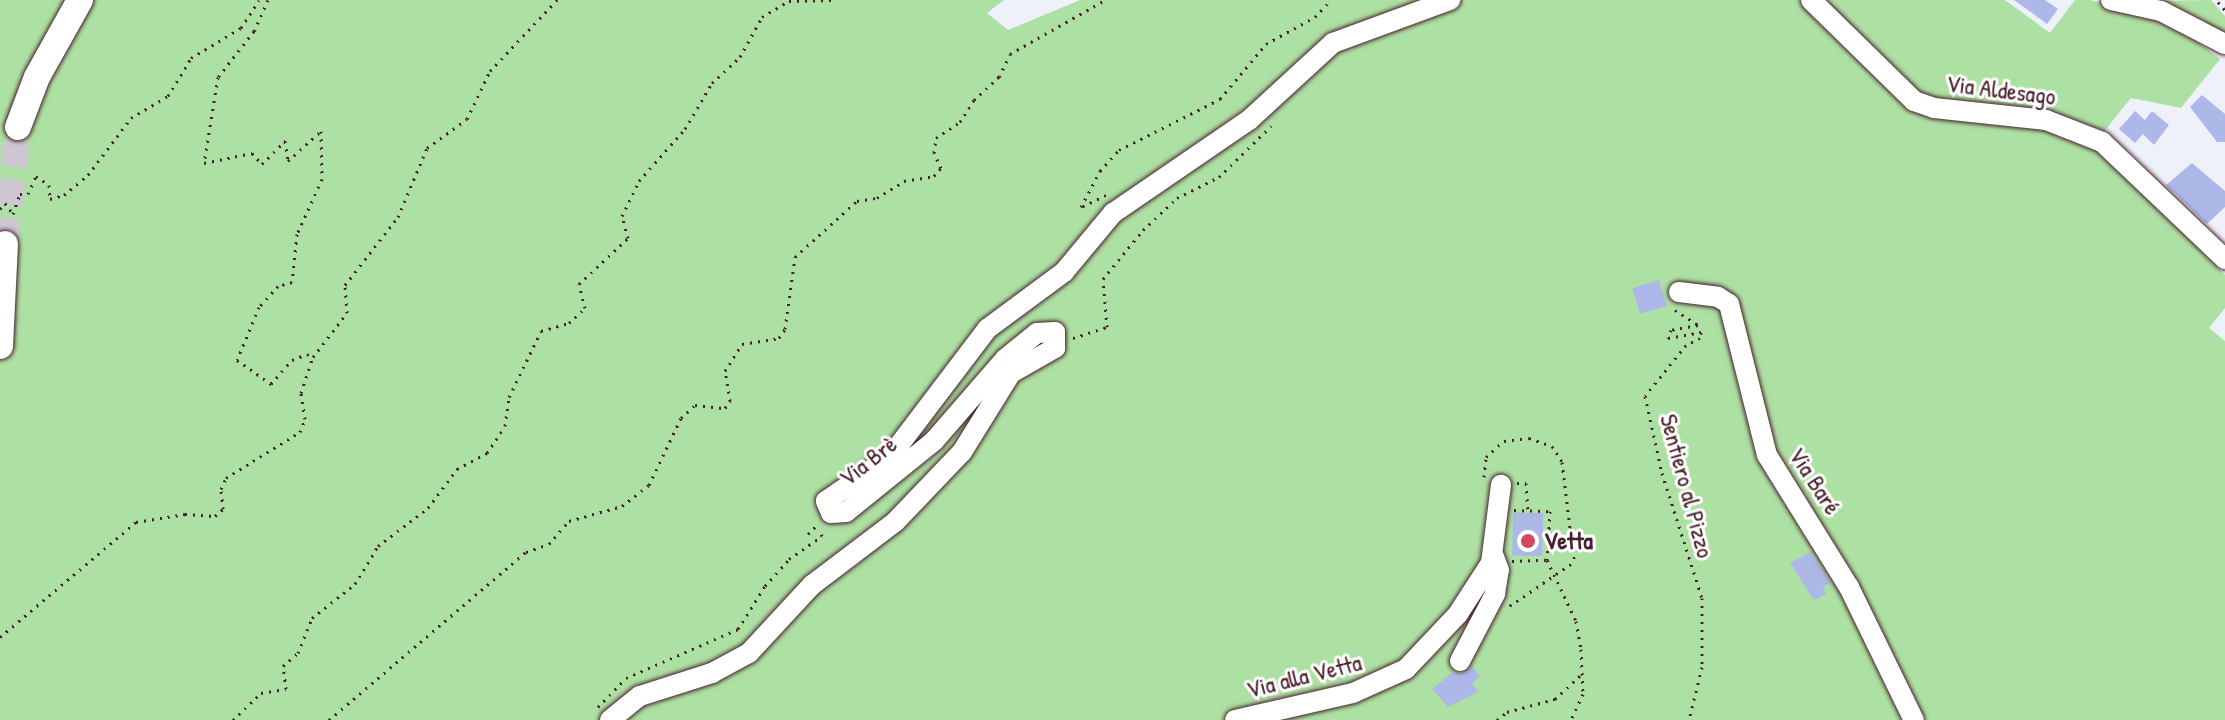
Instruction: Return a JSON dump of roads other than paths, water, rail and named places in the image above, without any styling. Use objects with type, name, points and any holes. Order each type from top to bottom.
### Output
[{"type":"main road","points":[[18,127],[37,77],[80,0]]},
{"type":"main road","points":[[0,346],[5,244]]},
{"type":"street","name":"Via Brè","points":[[601,719],[640,696],[712,673],[758,647],[812,585],[879,538],[950,465],[1011,373],[1056,346],[1055,332],[1037,333],[977,387],[920,454],[846,512],[827,510],[832,493],[890,457],[987,329],[1043,288],[1073,261],[1104,222],[1249,120],[1333,43],[1450,0]]},
{"type":"street","name":"Via Aldesago","points":[[1811,0],[1914,101],[1934,108],[2046,120],[2102,142],[2225,259]]},
{"type":"street","points":[[2111,0],[2161,11],[2225,44]]},
{"type":"street","name":"Via Baré","points":[[1679,292],[1726,301],[1736,319],[1767,455],[1849,587],[1914,720]]},
{"type":"street","name":"Via alla Vetta","points":[[1235,720],[1353,693],[1396,676],[1458,614],[1501,559],[1501,485]]},
{"type":"street","points":[[1460,661],[1495,594],[1501,559]]},
{"type":"tunnel","points":[[5,244],[18,127]]},
{"type":"place","name":"Vetta","points":[[1528,541]]}]
